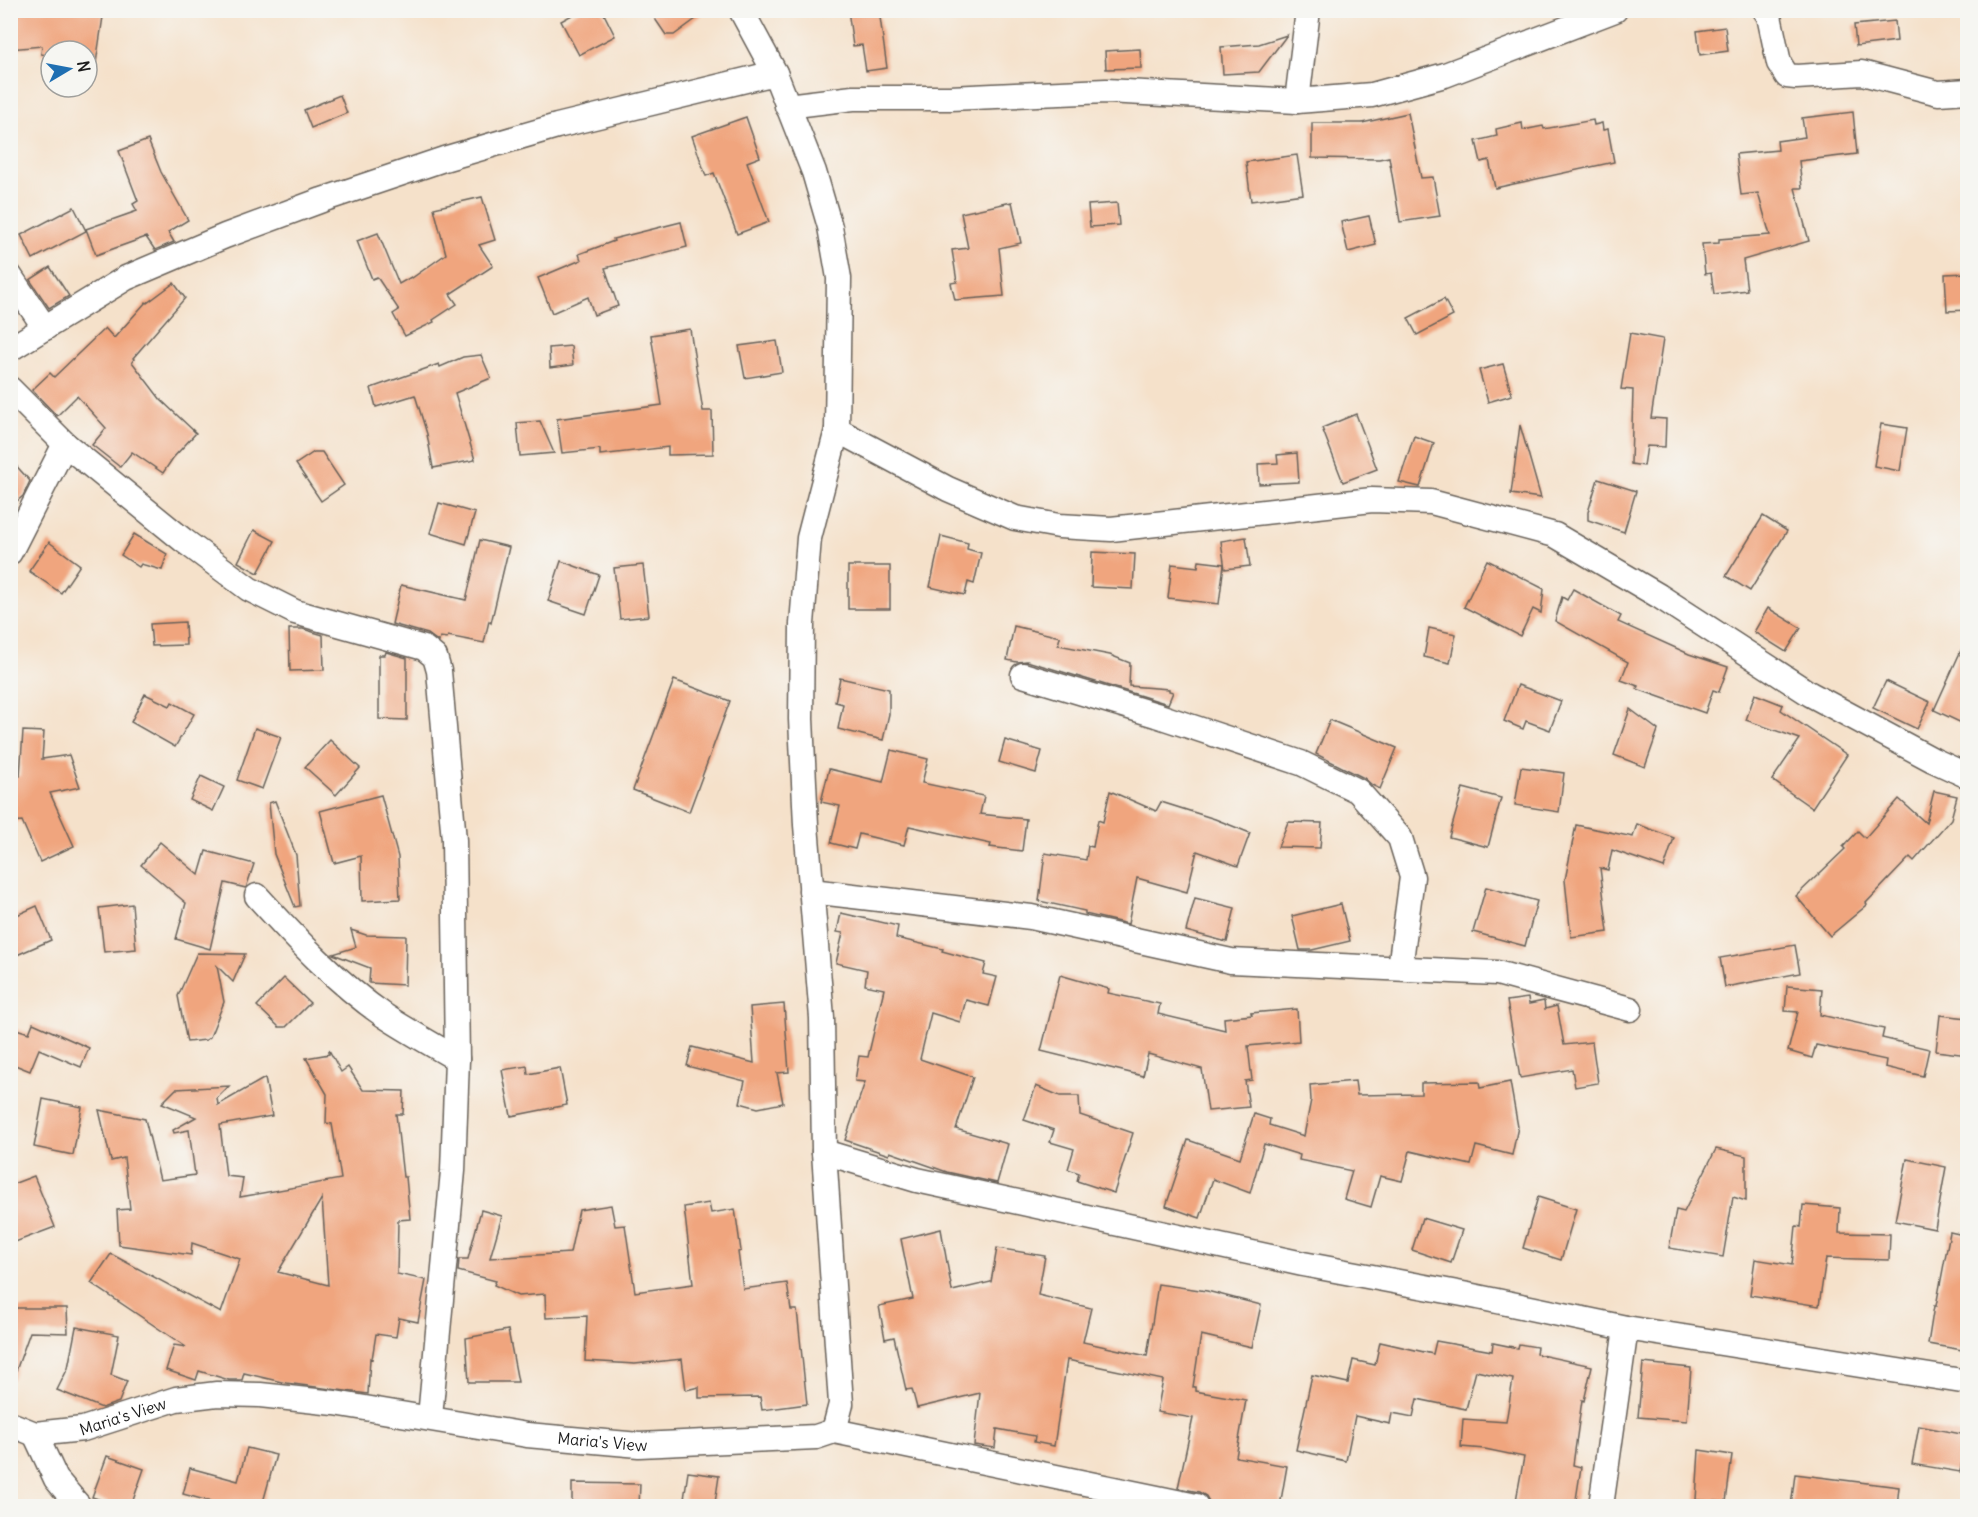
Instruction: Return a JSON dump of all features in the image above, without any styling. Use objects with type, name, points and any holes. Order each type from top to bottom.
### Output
[{"type":"street","points":[[741,10],[775,73],[814,172],[830,227],[839,278],[837,430],[809,538],[802,624],[801,719],[811,891],[822,1018],[824,1152],[841,1404],[834,1431]]},
{"type":"street","points":[[1297,101],[1308,10]]},
{"type":"street","points":[[787,106],[853,98],[950,98],[1106,91],[1297,101],[1372,95],[1445,75],[1615,10]]},
{"type":"street","points":[[1765,10],[1769,16],[1779,63],[1787,76],[1862,73],[1938,93],[1968,91]]},
{"type":"street","points":[[10,349],[126,278],[225,236],[322,200],[444,159],[557,126],[775,73]]},
{"type":"street","points":[[10,276],[45,328]]},
{"type":"street","points":[[10,389],[65,444],[183,540],[249,589],[295,612],[424,648],[435,657],[439,671],[454,840],[457,1059],[453,1171],[430,1417]]},
{"type":"street","points":[[837,430],[948,489],[1015,518],[1059,526],[1111,530],[1372,500],[1431,502],[1555,535],[1659,597],[1810,694],[1933,760],[1968,776]]},
{"type":"street","points":[[10,552],[65,444]]},
{"type":"street","points":[[1023,675],[1156,715],[1301,763],[1358,791],[1400,838],[1412,877],[1400,968]]},
{"type":"street","points":[[811,891],[1031,917],[1231,960],[1497,973],[1630,1009]]},
{"type":"street","points":[[257,896],[340,980],[384,1016],[457,1059]]},
{"type":"street","points":[[824,1152],[917,1180],[1303,1264],[1626,1328],[1968,1382]]},
{"type":"street","points":[[1601,1506],[1626,1328]]},
{"type":"street","name":"Maria's View","points":[[10,1424],[35,1434],[83,1429],[176,1399],[217,1394],[260,1395],[335,1403],[430,1417],[527,1435],[639,1445],[816,1437],[834,1431],[1196,1506]]},
{"type":"street","points":[[35,1434],[56,1479],[79,1506]]},
{"type":"building","points":[[10,10],[104,10],[99,43],[99,39],[39,39],[39,46],[10,49]]},
{"type":"building","points":[[581,10],[602,10],[615,36],[579,55],[561,21]]},
{"type":"building","points":[[649,10],[708,10],[674,35],[666,35]]},
{"type":"building","points":[[848,10],[879,10],[887,68],[866,71],[862,45],[853,46]]},
{"type":"building","points":[[1895,21],[1897,41],[1856,46],[1854,25]]},
{"type":"building","points":[[1725,27],[1728,51],[1700,55],[1697,31]]},
{"type":"building","points":[[1287,35],[1259,72],[1223,74],[1221,47],[1259,44]]},
{"type":"building","points":[[1140,49],[1141,68],[1106,69],[1105,51]]},
{"type":"building","points":[[340,95],[347,113],[311,128],[304,110]]},
{"type":"building","points":[[1853,112],[1857,154],[1799,161],[1802,188],[1795,188],[1809,241],[1743,260],[1747,290],[1714,294],[1711,273],[1705,274],[1702,244],[1719,243],[1719,239],[1770,235],[1758,193],[1741,195],[1736,154],[1778,150],[1777,141],[1805,137],[1802,118]]},
{"type":"building","points":[[1408,113],[1421,178],[1433,177],[1440,216],[1400,222],[1389,157],[1379,159],[1312,158],[1312,123],[1362,123]]},
{"type":"building","points":[[746,117],[760,157],[747,162],[769,222],[737,234],[714,173],[706,176],[692,136]]},
{"type":"building","points":[[1593,120],[1594,125],[1602,123],[1603,130],[1608,129],[1614,162],[1495,188],[1489,160],[1481,162],[1476,141],[1497,136],[1496,129],[1522,123],[1523,130],[1543,126],[1544,129]]},
{"type":"building","points":[[148,140],[161,172],[188,220],[168,232],[174,242],[155,250],[146,237],[96,255],[86,229],[137,211],[133,204],[138,201],[119,151]]},
{"type":"building","points":[[1297,155],[1303,194],[1251,201],[1246,162]]},
{"type":"building","points":[[482,197],[495,240],[479,245],[493,266],[450,294],[457,304],[433,320],[434,322],[405,336],[393,314],[399,310],[377,277],[372,279],[357,241],[378,233],[399,284],[412,278],[446,254],[434,208]]},
{"type":"building","points":[[1012,202],[1021,243],[999,248],[1004,296],[955,300],[951,283],[957,282],[952,250],[968,248],[961,213]]},
{"type":"building","points":[[1117,203],[1119,225],[1090,227],[1088,205]]},
{"type":"building","points":[[74,207],[86,231],[33,259],[21,235]]},
{"type":"building","points":[[1369,216],[1376,245],[1348,252],[1341,222]]},
{"type":"building","points":[[681,222],[687,247],[605,268],[618,306],[594,315],[588,297],[552,313],[538,278],[581,260],[579,254],[614,241],[613,239]]},
{"type":"building","points":[[50,267],[69,296],[49,308],[30,280]]},
{"type":"building","points":[[1968,273],[1968,310],[1947,311],[1945,274]]},
{"type":"building","points":[[174,283],[185,298],[132,362],[161,400],[196,433],[173,458],[163,473],[132,452],[120,467],[92,445],[106,428],[77,396],[57,416],[32,390],[50,373],[54,377],[105,328],[114,338],[146,302]]},
{"type":"building","points":[[1444,299],[1453,316],[1417,335],[1408,318]]},
{"type":"building","points":[[690,329],[703,411],[712,411],[713,454],[668,455],[668,447],[600,455],[600,449],[562,453],[557,419],[662,405],[651,335]]},
{"type":"building","points":[[1630,333],[1663,339],[1651,418],[1666,419],[1665,447],[1647,446],[1644,466],[1631,464],[1633,390],[1621,389]]},
{"type":"building","points":[[777,341],[782,372],[745,378],[739,346]]},
{"type":"building","points":[[571,346],[573,365],[550,368],[549,348]]},
{"type":"building","points":[[481,355],[491,378],[455,393],[475,460],[433,468],[427,434],[415,395],[376,407],[371,388],[439,364],[440,367],[463,357]]},
{"type":"building","points":[[1503,364],[1512,395],[1488,402],[1479,370]]},
{"type":"building","points":[[1356,414],[1377,469],[1343,482],[1322,428]]},
{"type":"building","points":[[540,421],[554,453],[520,456],[517,423]]},
{"type":"building","points":[[1881,424],[1907,428],[1900,471],[1874,466]]},
{"type":"building","points":[[1520,425],[1541,498],[1511,494]]},
{"type":"building","points":[[1414,436],[1434,443],[1420,487],[1399,482]]},
{"type":"building","points":[[314,452],[322,452],[344,485],[321,501],[296,464]]},
{"type":"building","points":[[1297,453],[1299,482],[1259,484],[1258,464],[1278,463],[1277,455]]},
{"type":"building","points":[[10,459],[30,481],[23,496],[10,507]]},
{"type":"building","points":[[1598,479],[1636,491],[1624,532],[1588,520],[1588,512]]},
{"type":"building","points":[[439,503],[475,513],[466,544],[430,533]]},
{"type":"building","points":[[1763,516],[1787,531],[1750,591],[1726,576]]},
{"type":"building","points":[[254,530],[275,541],[258,573],[238,562]]},
{"type":"building","points":[[134,534],[167,554],[162,570],[141,564],[139,567],[121,555]]},
{"type":"building","points":[[941,536],[968,543],[967,549],[981,553],[974,584],[968,582],[965,595],[930,587]]},
{"type":"building","points":[[1246,537],[1250,566],[1225,569],[1221,541]]},
{"type":"building","points":[[480,540],[509,547],[484,643],[448,636],[447,638],[440,637],[439,642],[428,634],[392,624],[401,585],[466,600]]},
{"type":"building","points":[[49,542],[80,565],[61,593],[29,571]]},
{"type":"building","points":[[1092,552],[1135,554],[1133,589],[1091,587]]},
{"type":"building","points":[[1487,560],[1544,589],[1541,613],[1533,609],[1520,636],[1464,607]]},
{"type":"building","points":[[561,561],[599,575],[586,614],[548,601]]},
{"type":"building","points":[[1199,561],[1224,564],[1219,604],[1168,598],[1172,564],[1198,567]]},
{"type":"building","points":[[643,565],[649,616],[620,619],[614,568]]},
{"type":"building","points":[[848,566],[890,566],[890,609],[848,609]]},
{"type":"building","points":[[1573,589],[1621,616],[1618,622],[1689,654],[1728,667],[1719,692],[1713,690],[1705,713],[1637,689],[1638,686],[1621,680],[1628,662],[1555,621],[1562,597],[1567,600]]},
{"type":"building","points":[[1768,608],[1801,628],[1786,652],[1754,632]]},
{"type":"building","points":[[185,622],[186,645],[152,646],[150,624]]},
{"type":"building","points":[[1014,626],[1060,637],[1058,645],[1110,655],[1130,663],[1129,686],[1169,689],[1173,692],[1168,704],[1027,661],[1007,660]]},
{"type":"building","points":[[1429,628],[1456,634],[1450,663],[1424,657]]},
{"type":"building","points":[[289,629],[303,629],[323,635],[324,670],[290,671]]},
{"type":"building","points":[[1968,635],[1968,726],[1934,710]]},
{"type":"building","points":[[386,652],[407,658],[407,720],[379,719],[379,655],[385,655]]},
{"type":"building","points":[[840,678],[889,689],[889,714],[883,740],[838,729],[843,704],[835,702]]},
{"type":"building","points":[[674,680],[730,701],[689,812],[633,790]]},
{"type":"building","points":[[1886,681],[1930,702],[1917,729],[1873,708]]},
{"type":"building","points":[[1518,685],[1561,701],[1550,730],[1526,721],[1523,729],[1504,721]]},
{"type":"building","points":[[145,694],[170,706],[172,702],[194,714],[175,747],[131,722]]},
{"type":"building","points":[[1755,694],[1783,705],[1781,710],[1847,755],[1812,808],[1772,780],[1800,739],[1746,720]]},
{"type":"building","points":[[1630,709],[1658,730],[1645,767],[1614,755]]},
{"type":"building","points":[[1330,720],[1397,748],[1380,789],[1364,778],[1316,754]]},
{"type":"building","points":[[255,728],[281,737],[262,789],[237,780]]},
{"type":"building","points":[[23,731],[44,732],[42,759],[69,755],[80,787],[50,793],[74,846],[40,862],[22,821],[10,822],[10,777],[20,776]]},
{"type":"building","points":[[330,740],[360,768],[336,795],[305,767]]},
{"type":"building","points":[[1005,740],[1042,751],[1036,773],[999,762]]},
{"type":"building","points":[[891,750],[928,759],[922,783],[984,796],[980,814],[1026,819],[1022,851],[990,847],[991,844],[909,826],[904,845],[859,834],[855,849],[831,843],[840,806],[821,802],[829,769],[883,782]]},
{"type":"building","points":[[1521,767],[1564,773],[1559,812],[1515,805]]},
{"type":"building","points":[[201,776],[224,787],[213,811],[190,800]]},
{"type":"building","points":[[1463,788],[1501,798],[1488,847],[1449,837]]},
{"type":"building","points":[[1110,791],[1156,811],[1161,802],[1250,833],[1238,866],[1197,851],[1187,892],[1137,878],[1128,924],[1085,914],[1085,911],[1039,901],[1045,853],[1086,860],[1088,846],[1093,847],[1098,820],[1103,822]]},
{"type":"building","points":[[1934,791],[1957,796],[1951,819],[1914,861],[1910,857],[1866,903],[1867,905],[1830,936],[1796,896],[1845,849],[1843,847],[1858,831],[1865,838],[1899,799],[1926,823]]},
{"type":"building","points":[[381,795],[398,857],[400,899],[362,901],[361,856],[334,863],[320,811]]},
{"type":"building","points":[[275,801],[296,855],[300,906],[295,907],[274,854],[269,803]]},
{"type":"building","points":[[1288,822],[1322,823],[1320,848],[1278,847]]},
{"type":"building","points":[[1637,824],[1674,838],[1664,868],[1612,850],[1608,870],[1600,868],[1608,932],[1571,937],[1565,880],[1576,825],[1633,837]]},
{"type":"building","points":[[160,842],[199,875],[206,851],[254,864],[246,888],[225,883],[210,949],[176,939],[186,903],[141,865]]},
{"type":"building","points":[[1486,887],[1537,901],[1525,946],[1473,932]]},
{"type":"building","points":[[1195,898],[1235,908],[1227,942],[1186,931]]},
{"type":"building","points":[[132,904],[136,949],[104,952],[99,908]]},
{"type":"building","points":[[1341,904],[1350,941],[1312,950],[1300,950],[1292,916]]},
{"type":"building","points":[[37,906],[51,940],[10,958],[10,918]]},
{"type":"building","points":[[841,913],[898,926],[896,938],[943,949],[942,951],[986,963],[983,974],[997,977],[989,1006],[966,1000],[960,1022],[931,1013],[920,1059],[973,1077],[956,1129],[1008,1144],[997,1183],[947,1172],[890,1152],[889,1155],[845,1140],[865,1082],[855,1081],[859,1056],[868,1057],[884,989],[865,985],[867,970],[836,963],[843,933],[837,932]]},
{"type":"building","points":[[351,930],[366,935],[406,936],[405,985],[369,983],[370,968],[333,954],[356,947]]},
{"type":"building","points":[[1795,945],[1800,973],[1725,987],[1720,958]]},
{"type":"building","points":[[197,953],[245,954],[233,982],[217,966],[224,1002],[210,1037],[206,1040],[187,1042],[178,996]]},
{"type":"building","points":[[1060,975],[1109,989],[1108,993],[1160,1004],[1158,1014],[1225,1030],[1224,1018],[1297,1009],[1299,1041],[1248,1046],[1252,1080],[1245,1081],[1249,1107],[1208,1111],[1202,1069],[1148,1054],[1143,1076],[1041,1051]]},
{"type":"building","points":[[284,978],[310,1003],[286,1027],[279,1027],[257,1006]]},
{"type":"building","points":[[1787,986],[1822,989],[1820,1015],[1884,1029],[1882,1038],[1929,1049],[1923,1076],[1885,1067],[1886,1060],[1816,1045],[1812,1058],[1788,1051],[1798,1012],[1785,1011]]},
{"type":"building","points":[[1528,998],[1529,1004],[1544,1001],[1545,1009],[1557,1006],[1564,1045],[1592,1042],[1598,1083],[1575,1087],[1572,1069],[1520,1078],[1507,1001]]},
{"type":"building","points":[[784,1004],[789,1072],[777,1073],[783,1103],[758,1108],[740,1103],[745,1081],[687,1066],[692,1047],[754,1063],[750,1007]]},
{"type":"building","points":[[1940,1015],[1968,1018],[1968,1055],[1936,1051]]},
{"type":"building","points":[[33,1023],[89,1048],[81,1067],[39,1049],[30,1071],[10,1063],[10,1027],[29,1033]]},
{"type":"building","points":[[329,1050],[341,1072],[348,1067],[363,1090],[404,1091],[403,1114],[396,1114],[410,1219],[398,1220],[397,1274],[426,1280],[418,1322],[399,1318],[396,1337],[376,1334],[372,1359],[370,1358],[368,1394],[286,1383],[244,1373],[242,1380],[229,1380],[199,1371],[196,1380],[166,1370],[174,1345],[186,1347],[91,1283],[111,1254],[221,1313],[240,1259],[192,1243],[191,1255],[119,1245],[117,1210],[130,1209],[124,1158],[111,1161],[99,1110],[145,1119],[160,1180],[195,1175],[189,1130],[174,1133],[173,1130],[196,1117],[162,1103],[176,1089],[229,1086],[217,1098],[218,1105],[265,1078],[272,1116],[220,1125],[226,1176],[243,1178],[240,1197],[341,1179],[332,1124],[326,1123],[327,1094],[306,1058],[329,1054]],"holes":[[[322,1198],[328,1285],[278,1272]]]},
{"type":"building","points":[[527,1066],[528,1074],[560,1068],[567,1105],[511,1116],[502,1070]]},
{"type":"building","points":[[1355,1081],[1357,1095],[1421,1094],[1421,1083],[1479,1082],[1480,1088],[1510,1082],[1518,1127],[1512,1155],[1476,1146],[1471,1165],[1410,1151],[1402,1181],[1380,1176],[1371,1207],[1344,1199],[1352,1171],[1299,1160],[1300,1155],[1264,1144],[1250,1193],[1213,1179],[1200,1218],[1166,1206],[1188,1140],[1240,1158],[1254,1114],[1270,1119],[1269,1125],[1304,1136],[1311,1100],[1310,1085]]},
{"type":"building","points":[[1036,1086],[1060,1096],[1079,1096],[1080,1115],[1133,1133],[1114,1193],[1077,1181],[1079,1173],[1068,1169],[1074,1149],[1050,1142],[1054,1130],[1024,1120]]},
{"type":"building","points":[[43,1099],[82,1107],[73,1155],[34,1147]]},
{"type":"building","points":[[1716,1149],[1746,1156],[1746,1201],[1733,1197],[1723,1257],[1669,1248],[1676,1210],[1684,1212]]},
{"type":"building","points":[[1907,1159],[1946,1167],[1935,1229],[1895,1221]]},
{"type":"building","points":[[34,1176],[55,1227],[10,1244],[10,1185]]},
{"type":"building","points":[[1538,1197],[1576,1209],[1561,1260],[1523,1248]]},
{"type":"building","points":[[709,1203],[711,1213],[735,1209],[743,1289],[787,1283],[791,1310],[797,1310],[807,1404],[762,1410],[760,1397],[699,1398],[699,1387],[686,1390],[682,1359],[635,1364],[585,1361],[587,1316],[546,1318],[545,1294],[518,1296],[494,1285],[496,1281],[458,1271],[459,1259],[468,1259],[481,1210],[502,1216],[490,1258],[570,1253],[579,1210],[611,1205],[615,1226],[625,1225],[635,1292],[693,1284],[684,1207]]},
{"type":"building","points":[[1803,1205],[1840,1208],[1839,1233],[1890,1234],[1889,1260],[1826,1258],[1819,1306],[1750,1295],[1755,1259],[1792,1265],[1796,1226],[1801,1227]]},
{"type":"building","points":[[1422,1218],[1462,1230],[1451,1263],[1412,1250]]},
{"type":"building","points":[[941,1229],[952,1291],[991,1282],[997,1248],[1045,1256],[1038,1295],[1091,1308],[1083,1342],[1147,1356],[1158,1284],[1207,1291],[1261,1305],[1252,1347],[1201,1335],[1193,1387],[1195,1391],[1246,1400],[1236,1457],[1287,1466],[1280,1506],[1261,1506],[1228,1501],[1227,1506],[1210,1503],[1206,1496],[1199,1492],[1178,1488],[1193,1418],[1157,1412],[1163,1380],[1067,1360],[1054,1446],[1034,1442],[1035,1436],[997,1429],[995,1448],[974,1445],[980,1393],[917,1408],[912,1389],[906,1390],[894,1337],[885,1339],[879,1306],[913,1299],[901,1239]]},
{"type":"building","points":[[1950,1232],[1968,1236],[1968,1351],[1928,1344]]},
{"type":"building","points":[[10,1308],[67,1308],[68,1333],[30,1332],[13,1379],[10,1379]]},
{"type":"building","points":[[76,1327],[119,1335],[111,1375],[127,1381],[119,1402],[102,1408],[57,1390],[68,1368]]},
{"type":"building","points":[[508,1330],[518,1382],[469,1382],[466,1338]]},
{"type":"building","points":[[1436,1341],[1492,1351],[1493,1343],[1518,1348],[1519,1344],[1537,1347],[1536,1354],[1592,1366],[1584,1401],[1582,1400],[1573,1465],[1581,1467],[1575,1506],[1515,1506],[1524,1457],[1461,1447],[1463,1419],[1506,1422],[1513,1379],[1476,1371],[1466,1409],[1417,1399],[1413,1417],[1392,1413],[1390,1424],[1355,1416],[1346,1461],[1296,1450],[1312,1375],[1348,1383],[1353,1360],[1375,1365],[1380,1342],[1433,1354]]},
{"type":"building","points":[[1643,1363],[1691,1368],[1687,1421],[1638,1417]]},
{"type":"building","points":[[1919,1426],[1967,1435],[1960,1472],[1912,1464]]},
{"type":"building","points":[[247,1448],[276,1455],[262,1506],[227,1506],[183,1494],[190,1468],[238,1481]]},
{"type":"building","points":[[1699,1450],[1732,1455],[1726,1502],[1696,1500]]},
{"type":"building","points":[[107,1456],[144,1469],[131,1506],[119,1506],[92,1497]]},
{"type":"building","points":[[688,1472],[719,1476],[715,1503],[684,1499]]},
{"type":"building","points":[[1795,1474],[1899,1487],[1897,1506],[1791,1506]]},
{"type":"building","points":[[572,1483],[640,1484],[639,1506],[572,1506]]}]
